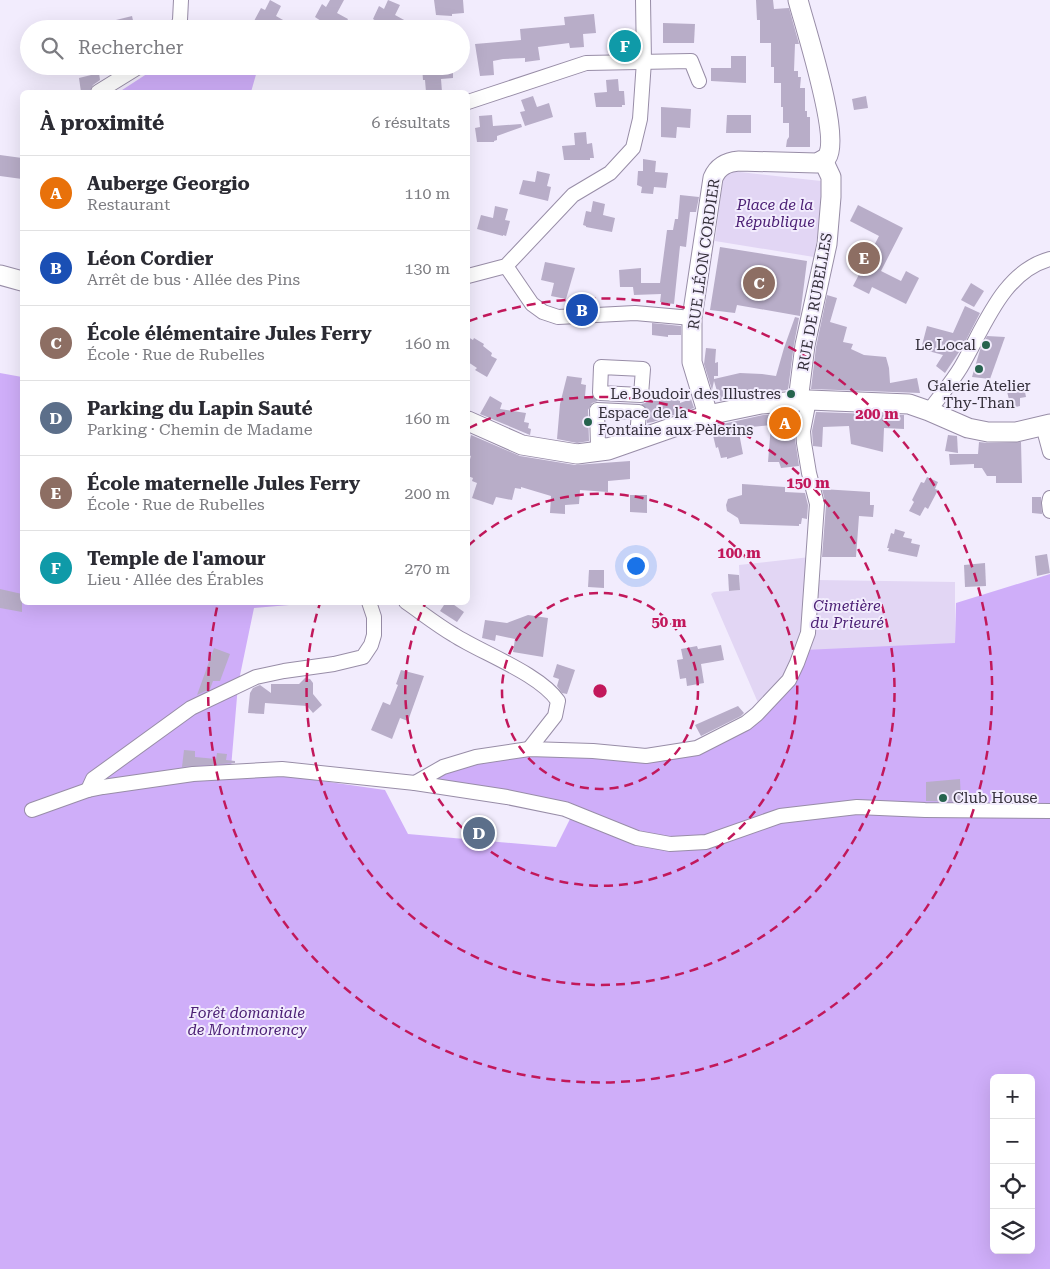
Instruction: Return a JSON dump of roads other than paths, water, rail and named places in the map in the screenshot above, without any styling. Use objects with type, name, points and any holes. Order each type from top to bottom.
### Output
[{"type":"street","points":[[180,20],[181,0]]},
{"type":"street","points":[[470,275],[506,266],[573,195],[610,173],[632,148],[640,119],[644,61],[643,0]]},
{"type":"street","points":[[798,0],[830,124],[829,151],[827,157],[823,160]]},
{"type":"street","points":[[470,101],[586,63],[691,61],[699,81]]},
{"type":"street","points":[[101,90],[125,75]]},
{"type":"street","name":"RUE LÉON CORDIER","points":[[708,415],[692,362],[692,318],[713,178],[716,171],[730,162],[739,160],[809,163],[823,160]]},
{"type":"street","name":"RUE DE RUBELLES","points":[[804,401],[805,345],[827,244],[831,197],[831,177],[823,160]]},
{"type":"street","points":[[929,410],[960,369],[993,309],[1014,280],[1038,262],[1050,259]]},
{"type":"street","points":[[506,266],[532,304],[543,312],[558,317],[635,313],[692,318]]},
{"type":"street","points":[[0,275],[20,280]]},
{"type":"street","points":[[415,783],[443,767],[476,757],[529,749],[593,751],[646,756],[698,748],[746,723],[758,714],[785,686],[797,664],[808,633],[817,504],[804,443],[804,401]]},
{"type":"street","points":[[470,422],[522,445],[578,454],[608,450],[708,415],[762,404],[804,401],[909,404],[929,410],[968,428],[988,432],[1016,432],[1046,425],[1050,452]]},
{"type":"street","points":[[1050,498],[1048,503],[1050,511]]},
{"type":"street","points":[[88,790],[93,779],[191,708],[256,677],[334,664],[363,657],[372,645],[374,635],[374,617],[370,605]]},
{"type":"street","points":[[410,605],[454,635],[538,682],[552,692],[558,701],[555,716],[529,749]]},
{"type":"street","points":[[32,810],[88,790],[193,774],[282,769],[415,783],[507,797],[565,809],[636,838],[670,844],[706,842],[780,816],[857,807],[925,810],[1050,811]]},
{"type":"place","name":"Temple de l'amour","points":[[625,46]]},
{"type":"place","name":"École maternelle Jules Ferry","points":[[864,258]]},
{"type":"place","name":"École élémentaire Jules Ferry","points":[[759,283]]},
{"type":"place","name":"Léon Cordier","points":[[582,310]]},
{"type":"place","name":"Le Local","points":[[986,345]]},
{"type":"place","name":"Galerie Atelier Thy-Than","points":[[979,369]]},
{"type":"place","name":"Le Boudoir des Illustres","points":[[791,394]]},
{"type":"place","name":"Espace de la Fontaine aux Pèlerins","points":[[588,422]]},
{"type":"place","name":"Auberge Georgio","points":[[785,423]]},
{"type":"place","name":"Club House","points":[[943,798]]},
{"type":"place","name":"Parking du Lapin Sauté","points":[[479,833]]},
{"type":"park label","name":"Place de la République","points":[[775,214]]},
{"type":"park label","name":"Cimetière du Prieuré","points":[[847,614]]},
{"type":"park label","name":"Forêt domaniale de Montmorency","points":[[247,1022]]}]
